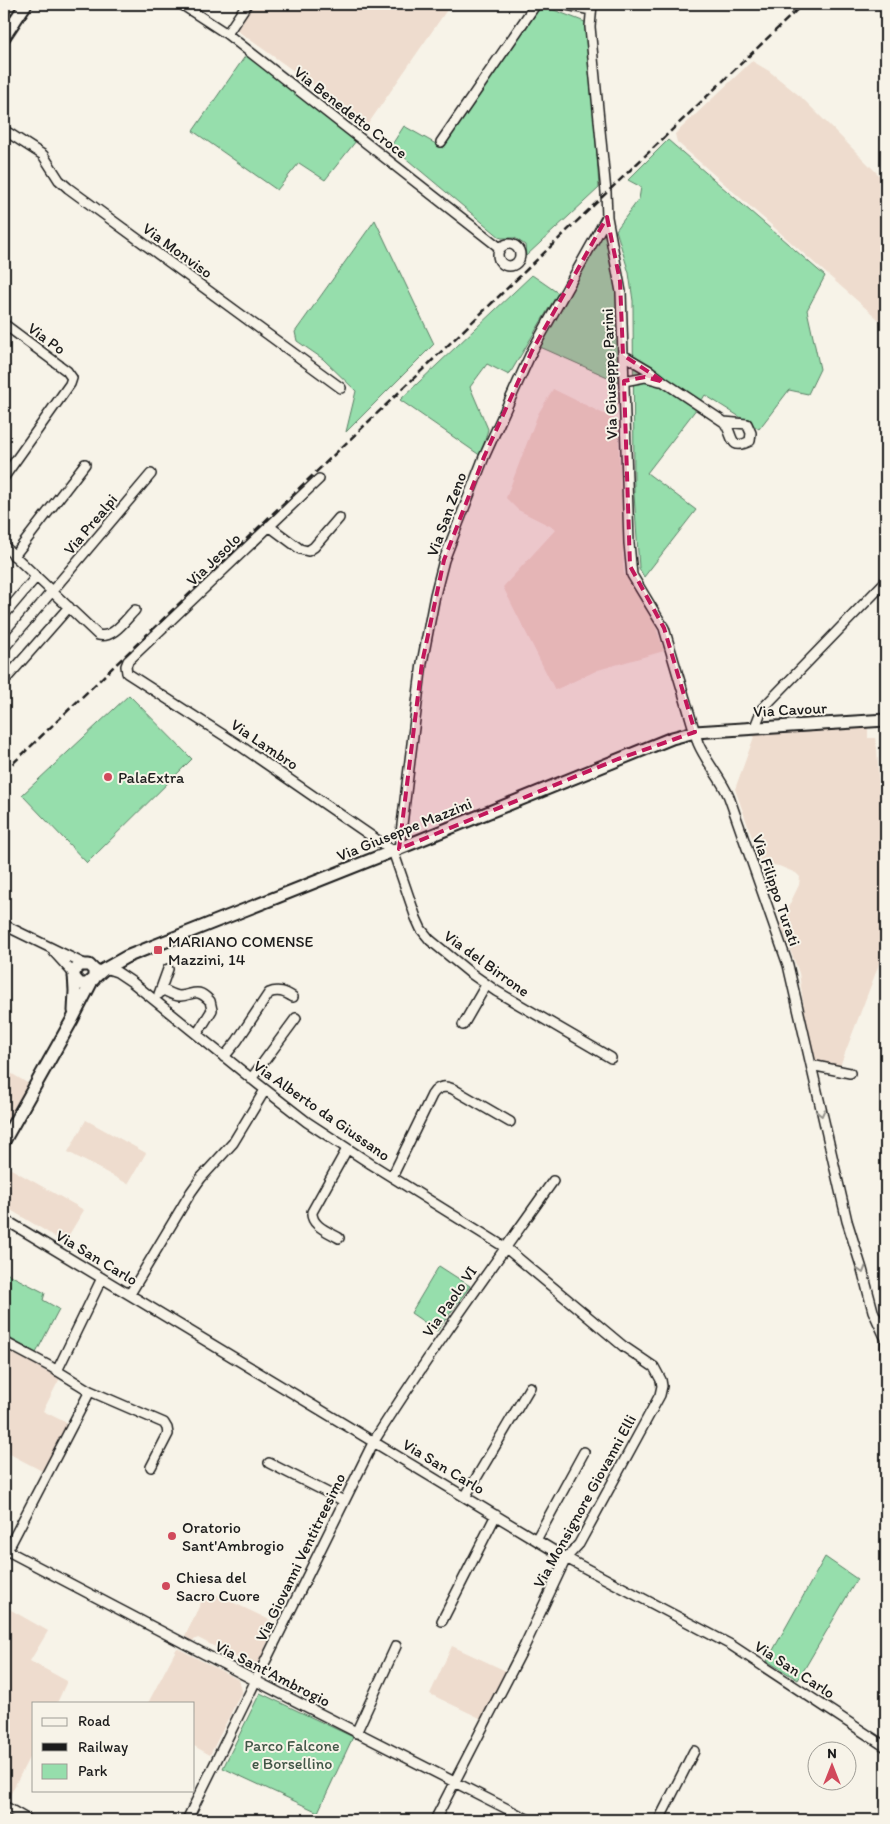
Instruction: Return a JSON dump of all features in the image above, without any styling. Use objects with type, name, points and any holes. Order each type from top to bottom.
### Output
[{"type":"street","points":[[4,36],[26,4]]},
{"type":"street","name":"Via Benedetto Croce","points":[[181,4],[227,34],[500,248]]},
{"type":"street","points":[[227,34],[246,4]]},
{"type":"street","points":[[441,142],[536,4]]},
{"type":"street","points":[[562,4],[591,7]]},
{"type":"street","name":"Via Giuseppe Parini","points":[[591,7],[590,27],[607,217],[620,282],[630,566],[636,582],[664,628],[695,732]]},
{"type":"street","name":"Via Monviso","points":[[4,130],[43,155],[59,180],[68,188],[341,388]]},
{"type":"street","name":"Via San Zeno","points":[[396,850],[422,663],[444,560],[484,457],[532,351],[607,217]]},
{"type":"street","name":"Via Po","points":[[4,324],[72,376],[70,384],[4,477]]},
{"type":"street","points":[[623,355],[650,371],[724,422]]},
{"type":"street","points":[[624,381],[645,377],[664,382]]},
{"type":"street","points":[[85,464],[7,551],[95,632],[104,636],[112,633],[135,610]]},
{"type":"street","name":"Via Prealpi","points":[[4,648],[151,474]]},
{"type":"street","name":"Via Jesolo","points":[[128,661],[319,479]]},
{"type":"street","points":[[269,526],[300,549],[308,551],[314,547],[339,518]]},
{"type":"street","points":[[4,615],[36,577]]},
{"type":"street","points":[[755,728],[762,709],[886,581]]},
{"type":"street","points":[[4,681],[69,607]]},
{"type":"street","name":"Via Lambro","points":[[128,661],[126,668],[128,674],[242,747],[396,850]]},
{"type":"street","name":"Via Cavour","points":[[695,732],[886,720]]},
{"type":"street","name":"Via Giuseppe Mazzini","points":[[4,1141],[92,981],[105,968],[672,738],[695,732]]},
{"type":"street","name":"Via Filippo Turati","points":[[695,732],[702,753],[717,774],[729,797],[784,954],[797,998],[846,1221],[862,1269],[873,1311],[886,1336]]},
{"type":"street","name":"Via del Birrone","points":[[396,850],[416,918],[423,932],[438,947],[486,985],[611,1058]]},
{"type":"street","points":[[4,925],[86,964],[94,970],[92,981],[84,985],[80,984],[48,947]]},
{"type":"street","name":"Via Giuseppe Mazzini","points":[[86,964],[123,961]]},
{"type":"street","name":"Via Alberto da Giussano","points":[[123,961],[126,974],[132,982]]},
{"type":"street","points":[[72,1020],[75,998],[74,975],[77,966],[86,964]]},
{"type":"street","name":"Via Alberto da Giussano","points":[[105,968],[117,972],[132,982],[265,1090],[348,1149],[506,1248]]},
{"type":"street","points":[[156,1001],[168,969]]},
{"type":"street","points":[[463,1025],[486,985]]},
{"type":"street","points":[[161,989],[178,996],[190,993],[206,996],[210,1001],[212,1010],[197,1034]]},
{"type":"street","points":[[224,1056],[237,1041],[269,993],[282,991],[293,996]]},
{"type":"street","points":[[251,1079],[296,1018]]},
{"type":"street","points":[[811,1065],[850,1073]]},
{"type":"street","points":[[392,1177],[432,1095],[438,1088],[453,1089],[510,1122]]},
{"type":"street","points":[[130,1294],[196,1185],[233,1143],[265,1090]]},
{"type":"street","points":[[339,1238],[314,1223],[311,1216],[314,1206],[348,1149]]},
{"type":"street","name":"Via Paolo VI","points":[[374,1441],[403,1394],[553,1182]]},
{"type":"street","name":"Via San Carlo","points":[[4,1218],[566,1558],[727,1643],[886,1747]]},
{"type":"street","name":"Via Monsignore Giovanni Elli","points":[[435,1820],[525,1645],[566,1558],[579,1544],[617,1478],[661,1393],[662,1380],[652,1366],[623,1346],[506,1248]]},
{"type":"street","points":[[57,1371],[102,1278]]},
{"type":"street","points":[[886,1336],[886,1359]]},
{"type":"street","points":[[4,1342],[90,1391],[162,1422],[167,1426],[167,1436],[151,1466]]},
{"type":"street","points":[[465,1497],[530,1387]]},
{"type":"street","points":[[6,1550],[90,1391]]},
{"type":"street","name":"Via Giovanni Ventitreesimo","points":[[186,1820],[374,1441]]},
{"type":"street","points":[[536,1540],[584,1452]]},
{"type":"street","points":[[269,1463],[344,1502]]},
{"type":"street","points":[[442,1621],[496,1515]]},
{"type":"street","name":"Via Sant'Ambrogio","points":[[6,1550],[256,1682],[529,1820]]},
{"type":"street","points":[[356,1733],[396,1646]]},
{"type":"street","points":[[660,1820],[694,1751]]},
{"type":"street","points":[[4,1806],[28,1820]]},
{"type":"highlighted area","points":[[607,217],[620,281],[623,355],[664,382],[645,377],[624,381],[630,566],[664,628],[695,732],[618,759],[399,849],[422,663],[444,560],[484,457],[532,351]]},
{"type":"shaded area","points":[[249,4],[451,4],[368,124],[235,29]]},
{"type":"shaded area","points":[[752,61],[769,71],[801,97],[886,182],[886,326],[677,142],[675,134]]},
{"type":"shaded area","points":[[553,389],[618,421],[624,573],[654,621],[664,651],[598,670],[555,690],[503,587],[556,529],[518,510],[506,498],[538,414]]},
{"type":"shaded area","points":[[868,726],[868,738],[875,738],[877,748],[883,850],[886,850],[886,946],[840,1066],[811,1059],[799,973],[780,924],[799,885],[800,877],[796,873],[779,866],[761,863],[735,789],[755,734]]},
{"type":"shaded area","points":[[4,1069],[29,1084],[4,1129]]},
{"type":"shaded area","points":[[86,1120],[146,1153],[128,1184],[68,1152]]},
{"type":"shaded area","points":[[4,1165],[84,1210],[64,1243],[4,1206]]},
{"type":"shaded area","points":[[4,1335],[36,1353],[31,1363],[60,1378],[43,1411],[69,1424],[44,1472],[4,1451]]},
{"type":"shaded area","points":[[207,1590],[276,1623],[256,1668],[198,1638],[192,1641],[185,1636]]},
{"type":"shaded area","points":[[4,1606],[48,1631],[30,1661],[67,1681],[57,1702],[32,1702],[32,1752],[6,1803],[4,1802]]},
{"type":"shaded area","points":[[452,1646],[506,1671],[482,1719],[430,1694]]},
{"type":"shaded area","points":[[177,1648],[239,1680],[242,1691],[210,1755],[195,1747],[195,1702],[149,1702]]},
{"type":"green space","points":[[541,5],[585,22],[592,74],[599,188],[526,256],[525,245],[515,238],[501,238],[391,146],[404,126],[443,148]]},
{"type":"green space","points":[[246,55],[356,141],[325,180],[299,163],[277,190],[193,131]]},
{"type":"green space","points":[[668,140],[825,276],[807,310],[820,369],[808,394],[789,390],[759,429],[705,395],[647,473],[696,510],[644,577],[639,568],[634,494],[633,301],[629,273],[616,230],[639,199],[641,187],[628,180]]},
{"type":"green space","points":[[375,220],[434,344],[346,432],[356,391],[323,359],[297,341],[295,332]]},
{"type":"green space","points":[[605,228],[618,283],[621,383],[538,346]]},
{"type":"green space","points":[[532,275],[558,293],[509,375],[487,364],[470,387],[488,429],[481,456],[400,400]]},
{"type":"green space","name":"PalaExtra","points":[[129,695],[192,759],[87,863],[22,795]]},
{"type":"green space","points":[[439,1266],[470,1286],[437,1331],[411,1313]]},
{"type":"green space","points":[[4,1272],[45,1293],[43,1300],[59,1309],[36,1353],[4,1335]]},
{"type":"green space","points":[[825,1557],[857,1579],[798,1680],[767,1661]]},
{"type":"green space","name":"Parco Falcone e Borsellino","points":[[260,1693],[353,1737],[318,1812],[223,1768]]},
{"type":"railway","points":[[4,772],[803,4]]},
{"type":"place","name":"PalaExtra","points":[[108,777]]},
{"type":"place","name":"MARIANO COMENSE Mazzini, 14","points":[[158,950]]},
{"type":"place","name":"Oratorio Sant'Ambrogio","points":[[172,1536]]},
{"type":"place","name":"Chiesa del Sacro Cuore","points":[[166,1586]]}]
